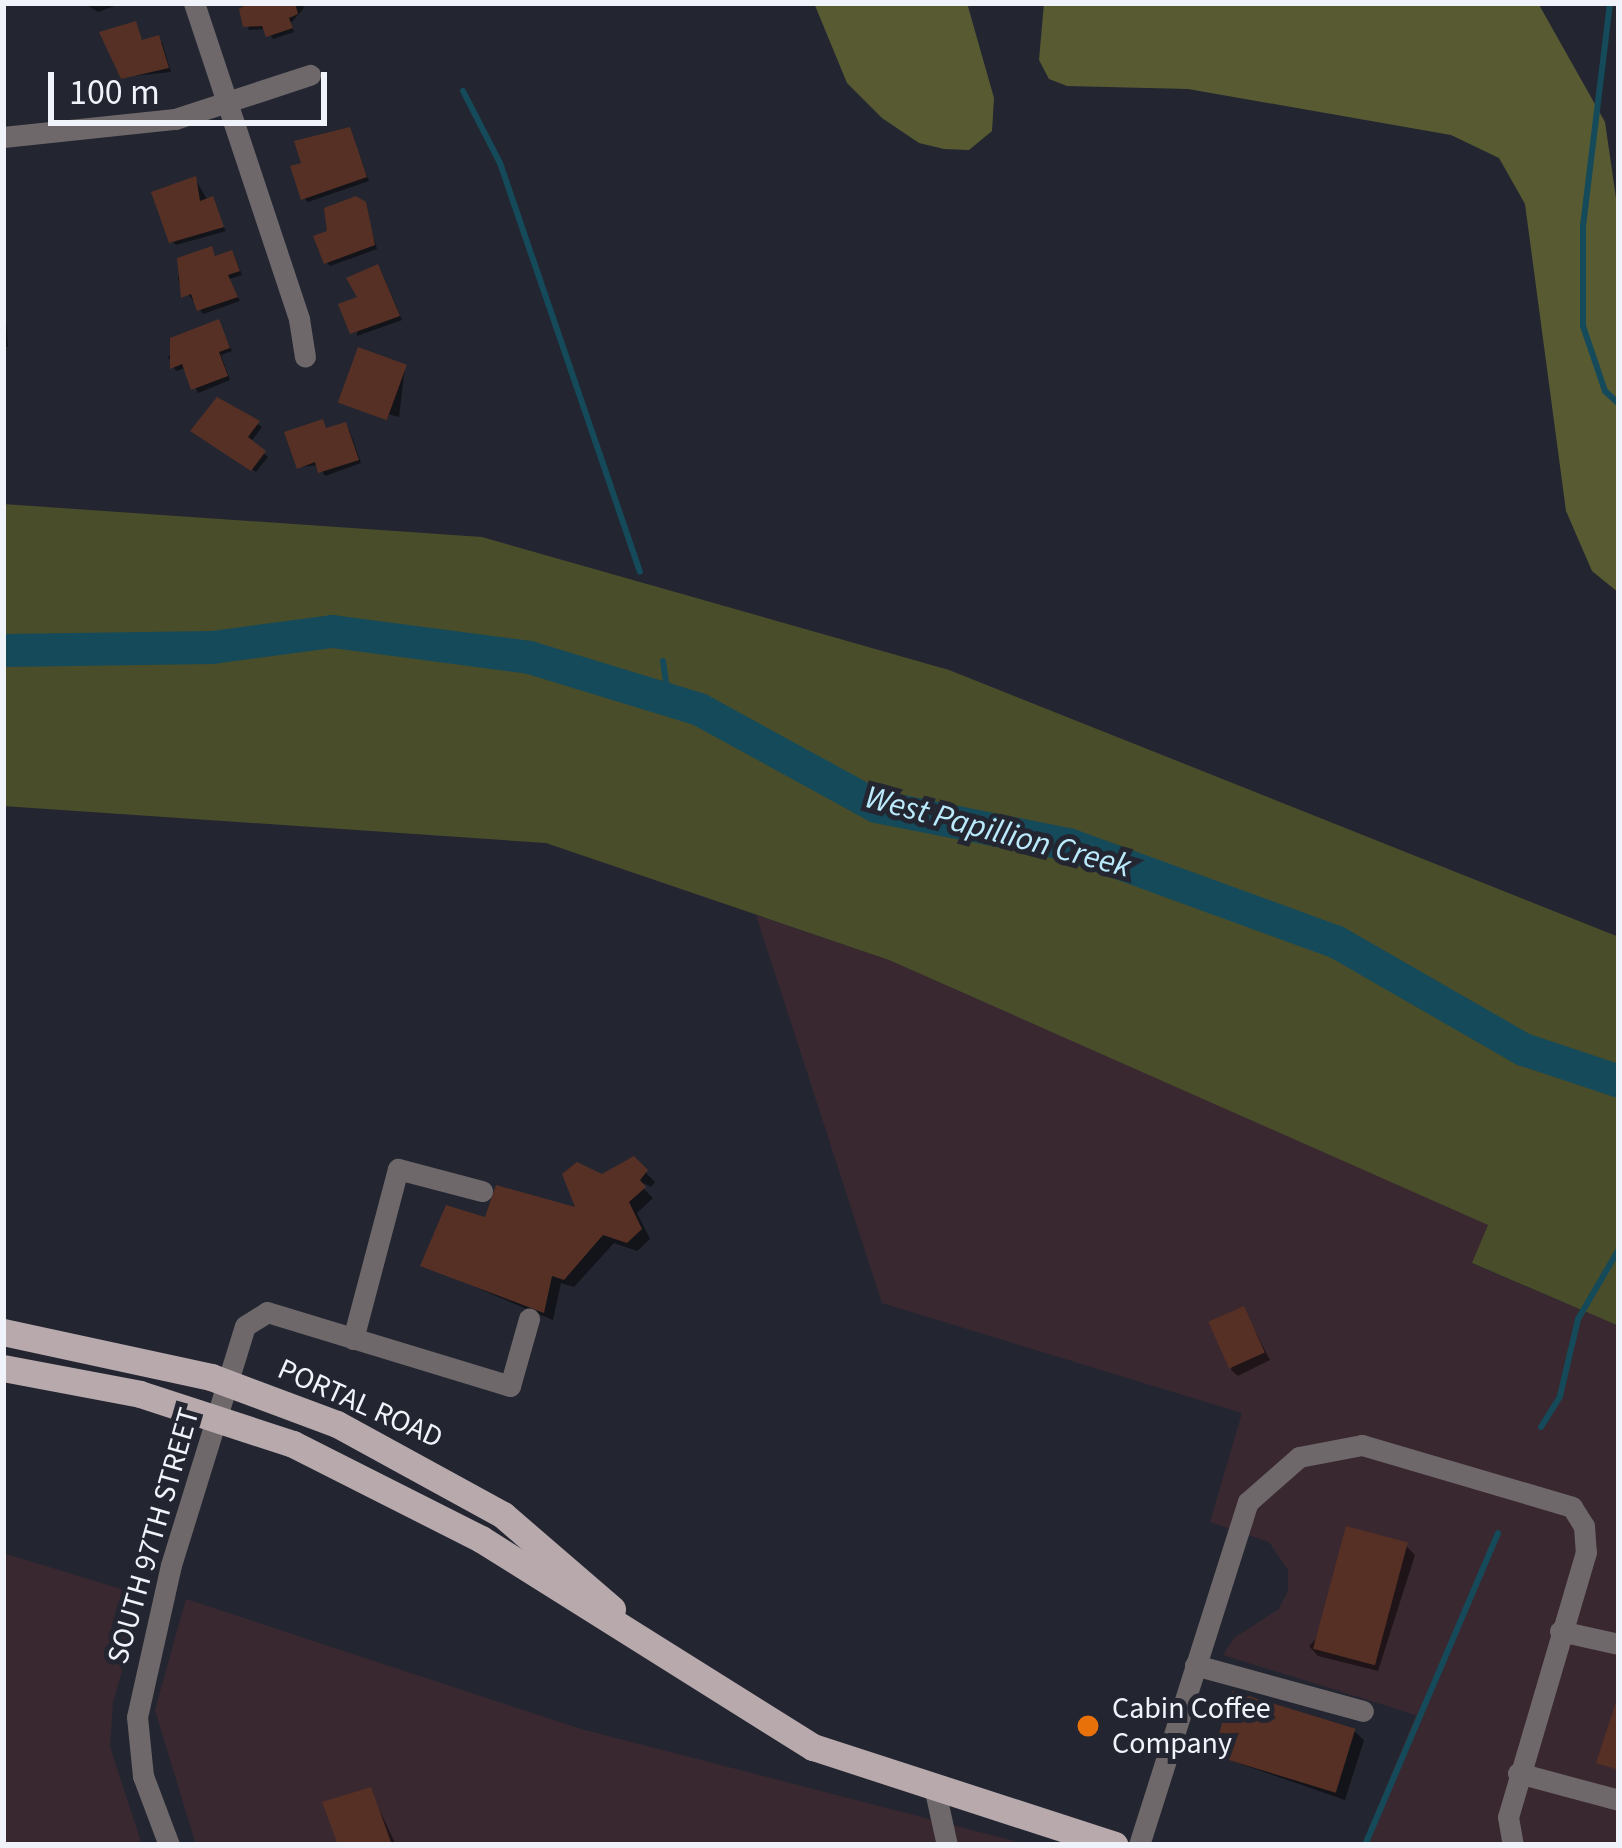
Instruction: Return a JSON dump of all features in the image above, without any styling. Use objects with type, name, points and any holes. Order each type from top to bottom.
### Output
[{"type":"main road","name":"PORTAL ROAD","points":[[3,1332],[229,1383],[337,1424],[465,1491],[581,1576],[639,1638]]},
{"type":"main road","name":"PORTAL ROAD","points":[[3,1368],[218,1417],[401,1495],[639,1638],[775,1728],[935,1791],[1114,1845]]},
{"type":"street","points":[[194,3],[299,319],[304,357]]},
{"type":"street","points":[[3,137],[101,132],[228,103],[310,75]]},
{"type":"street","points":[[482,1191],[398,1169],[353,1339],[510,1386],[529,1319]]},
{"type":"street","name":"SOUTH 97TH STREET","points":[[169,1845],[143,1776],[136,1717],[171,1564],[245,1327],[267,1312],[353,1339]]},
{"type":"street","points":[[1139,1845],[1247,1502],[1272,1475],[1328,1445],[1363,1445],[1572,1507],[1584,1526],[1586,1552],[1508,1817],[1513,1845]]},
{"type":"street","points":[[1560,1631],[1619,1644]]},
{"type":"street","points":[[1195,1665],[1363,1711]]},
{"type":"street","points":[[1518,1773],[1619,1799]]},
{"type":"street","points":[[935,1791],[947,1845]]},
{"type":"shaded area","points":[[756,915],[889,960],[1489,1225],[1473,1264],[1619,1326],[1619,1845],[1362,1845],[1416,1715],[1223,1655],[1234,1638],[1279,1609],[1288,1591],[1288,1570],[1269,1542],[1210,1522],[1242,1413],[882,1303]]},
{"type":"shaded area","points":[[3,1553],[144,1596],[113,1702],[110,1747],[142,1845],[3,1845]]},
{"type":"shaded area","points":[[186,1599],[581,1729],[1030,1845],[196,1845],[155,1710]]},
{"type":"green space","points":[[814,3],[967,3],[994,98],[992,131],[969,150],[944,149],[919,143],[882,118],[847,83]]},
{"type":"green space","points":[[1044,3],[1538,3],[1605,122],[1619,219],[1619,593],[1592,571],[1566,511],[1525,204],[1499,158],[1451,135],[1188,89],[1067,86],[1049,79],[1039,60]]},
{"type":"green space","points":[[3,504],[482,537],[949,670],[1619,937],[1619,1326],[1472,1263],[1488,1225],[889,960],[546,843],[3,806]]},
{"type":"building","points":[[249,3],[295,3],[298,14],[289,18],[293,28],[266,37],[262,26],[243,27],[239,9]]},
{"type":"building","points":[[136,21],[142,40],[159,35],[169,68],[121,79],[99,32]]},
{"type":"building","points":[[350,127],[367,177],[301,200],[290,166],[301,163],[294,141]]},
{"type":"building","points":[[196,176],[200,201],[213,196],[224,227],[169,243],[151,192]]},
{"type":"building","points":[[356,196],[366,202],[375,245],[324,264],[313,236],[327,231],[324,208]]},
{"type":"building","points":[[212,246],[215,256],[232,250],[240,271],[228,275],[238,297],[197,311],[191,294],[181,298],[177,258]]},
{"type":"building","points":[[378,264],[400,316],[350,334],[338,304],[357,297],[346,278]]},
{"type":"building","points":[[219,319],[230,348],[219,352],[228,376],[191,390],[182,364],[170,369],[170,338]]},
{"type":"building","points":[[358,347],[407,365],[387,420],[338,402]]},
{"type":"building","points":[[217,397],[260,421],[248,437],[266,451],[251,471],[190,431]]},
{"type":"building","points":[[323,419],[326,428],[346,422],[359,460],[318,473],[315,462],[297,469],[284,432]]},
{"type":"building","points":[[634,1156],[648,1170],[640,1180],[646,1187],[629,1202],[642,1229],[627,1243],[603,1235],[564,1280],[552,1276],[544,1313],[420,1266],[446,1205],[485,1217],[496,1185],[575,1207],[562,1174],[577,1162],[602,1174]]},
{"type":"building","points":[[1244,1306],[1265,1353],[1229,1368],[1208,1322]]},
{"type":"building","points":[[1346,1526],[1408,1543],[1375,1665],[1313,1649]]},
{"type":"building","points":[[1232,1691],[1355,1729],[1336,1793],[1212,1755]]},
{"type":"building","points":[[1619,1696],[1619,1770],[1596,1763]]},
{"type":"building","points":[[371,1787],[392,1845],[338,1845],[322,1802]]},
{"type":"waterway","points":[[1610,3],[1583,225],[1583,326],[1605,391],[1619,404]]},
{"type":"waterway","points":[[463,91],[500,163],[640,572]]},
{"type":"waterway","points":[[1619,441],[1619,481]]},
{"type":"waterway","name":"West Papillion Creek","points":[[3,650],[212,647],[332,631],[529,657],[699,709],[876,806],[1068,844],[1335,941],[1523,1049],[1619,1081]]},
{"type":"waterway","points":[[663,661],[668,698]]},
{"type":"waterway","points":[[1541,1427],[1560,1396],[1578,1319],[1619,1249]]},
{"type":"waterway","points":[[1365,1845],[1498,1533]]},
{"type":"place","name":"Cabin Coffee Company","points":[[1088,1726]]}]
